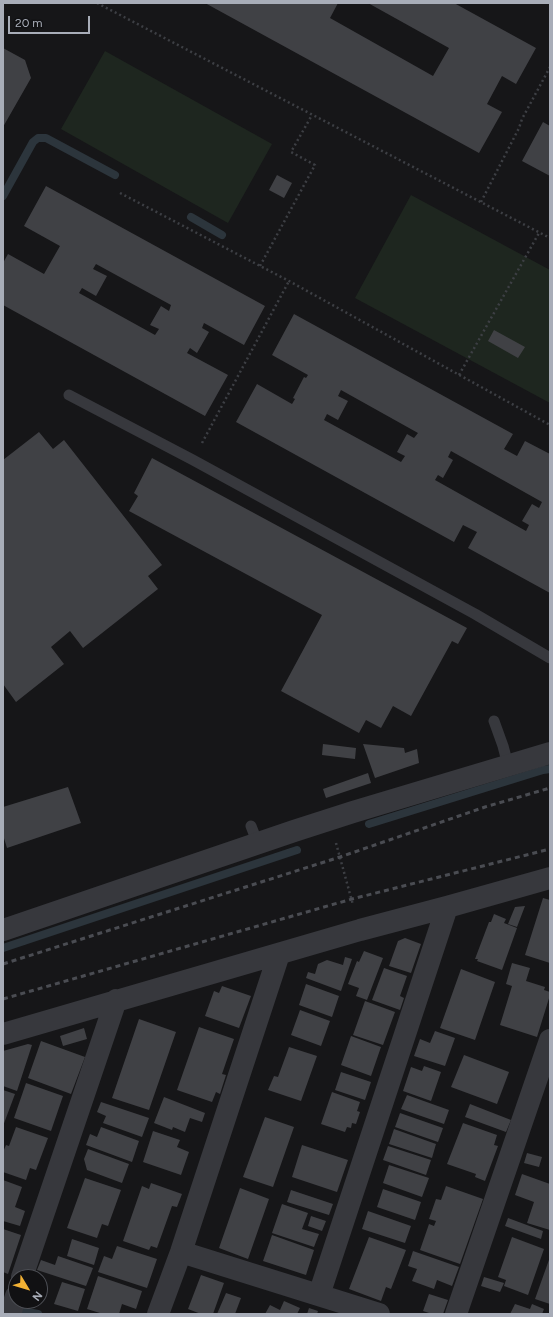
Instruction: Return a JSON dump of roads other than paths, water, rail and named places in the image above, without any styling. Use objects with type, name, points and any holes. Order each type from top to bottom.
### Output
[{"type":"street","points":[[3,930],[254,835],[353,812],[550,753]]},
{"type":"street","points":[[3,1034],[360,930],[550,878]]},
{"type":"street","points":[[319,1295],[447,907]]},
{"type":"street","points":[[158,1314],[181,1252],[279,954]]},
{"type":"street","points":[[25,1269],[116,1000]]},
{"type":"street","points":[[456,1314],[550,1040]]},
{"type":"street","points":[[181,1252],[379,1314]]},
{"type":"lane","points":[[69,395],[193,460],[475,614],[550,658]]},
{"type":"lane","points":[[494,721],[508,765]]},
{"type":"waterway","points":[[3,196],[33,142],[38,138],[46,138],[115,175]]},
{"type":"waterway","points":[[191,217],[222,235]]},
{"type":"waterway","points":[[369,824],[550,769]]},
{"type":"waterway","points":[[3,948],[297,850]]},
{"type":"waterway","points":[[22,1311],[38,1314]]},
{"type":"railway","points":[[3,964],[340,857],[485,807],[550,788]]},
{"type":"railway","points":[[3,999],[352,899],[550,849]]}]
